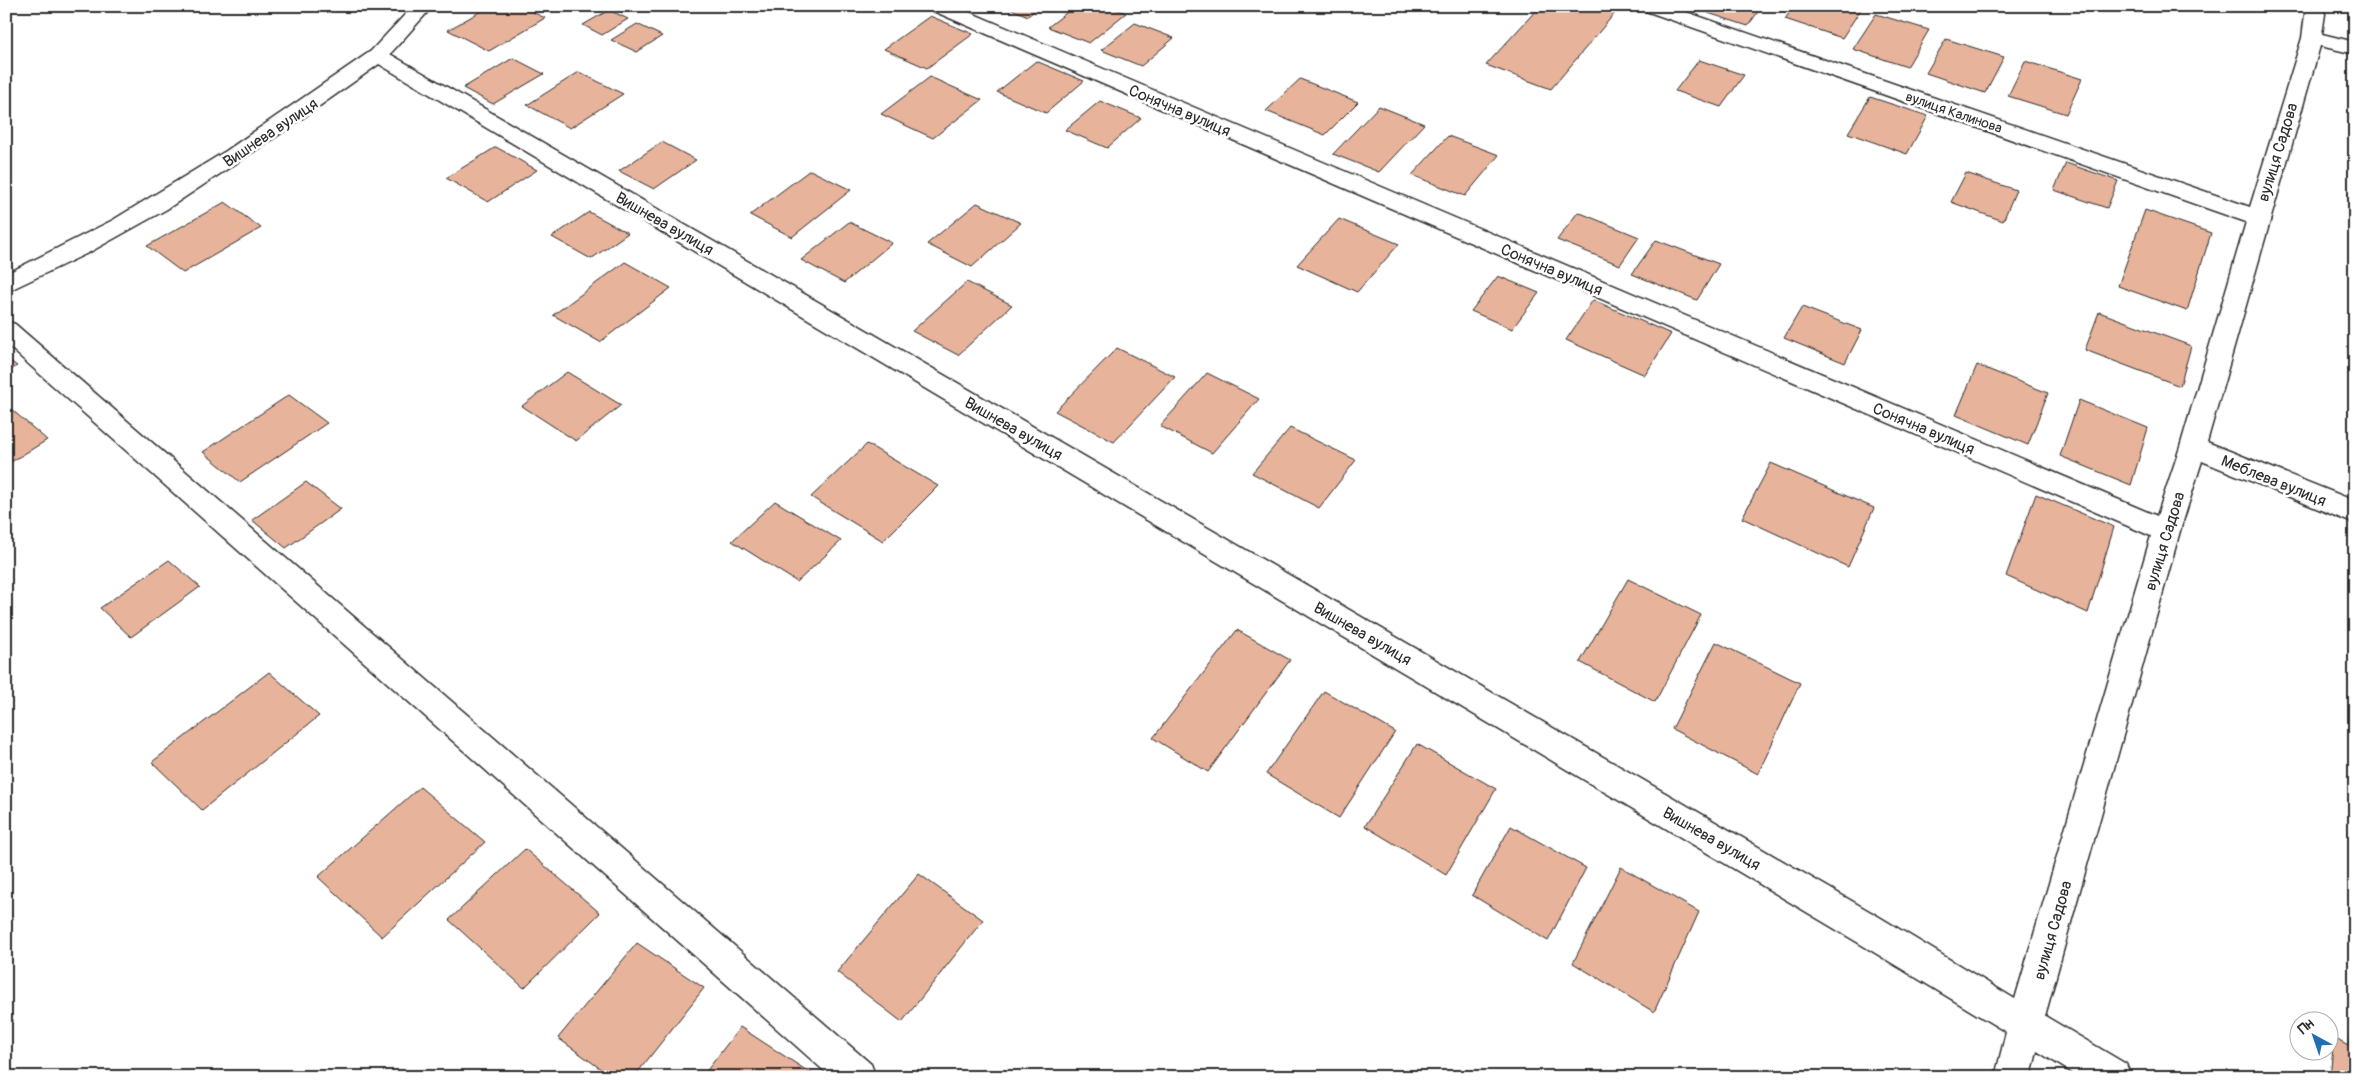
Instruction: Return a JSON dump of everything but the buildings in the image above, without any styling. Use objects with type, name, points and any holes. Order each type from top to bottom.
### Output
[{"type":"street","points":[[378,55],[424,6]]},
{"type":"street","name":"Сонячна вулиця","points":[[938,6],[2166,531]]},
{"type":"street","name":"вулиця Калинова","points":[[1650,6],[2258,218]]},
{"type":"street","name":"вулиця Садова","points":[[2013,1077],[2025,1026],[2166,531],[2193,447],[2258,218],[2312,38],[2315,14],[2313,6]]},
{"type":"street","points":[[2312,38],[2355,48]]},
{"type":"street","name":"Вишнева вулиця","points":[[6,284],[82,247],[160,203],[245,149],[378,55],[1869,930],[2025,1026],[2113,1077]]},
{"type":"street","points":[[6,330],[858,1077]]},
{"type":"street","name":"Меблева вулиця","points":[[2193,447],[2355,514]]}]
